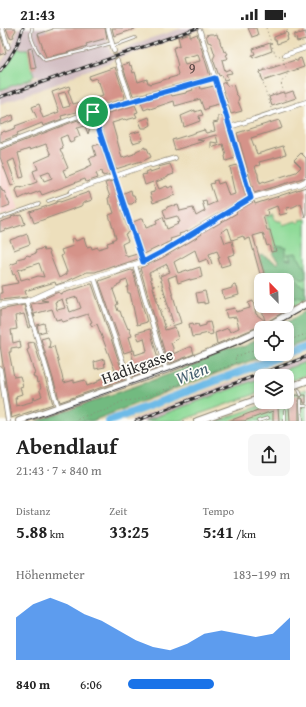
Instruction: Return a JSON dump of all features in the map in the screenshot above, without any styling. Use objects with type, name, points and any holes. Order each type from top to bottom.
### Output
[{"type":"main road","points":[[276,321],[306,304]]},
{"type":"main road","name":"Hadikgasse","points":[[19,421],[166,370],[254,333]]},
{"type":"main road","points":[[294,385],[306,381]]},
{"type":"main road","points":[[197,421],[215,417],[254,401]]},
{"type":"street","points":[[2,28],[8,47]]},
{"type":"street","points":[[108,28],[113,47]]},
{"type":"street","points":[[200,31],[251,198]]},
{"type":"street","points":[[283,55],[306,48]]},
{"type":"street","points":[[117,61],[130,101]]},
{"type":"street","points":[[0,146],[93,112],[215,78]]},
{"type":"street","points":[[230,127],[306,102]]},
{"type":"street","points":[[93,112],[143,262]]},
{"type":"street","points":[[72,191],[150,164],[152,165],[176,158]]},
{"type":"street","points":[[0,305],[33,299],[55,289],[143,262],[168,249],[251,198],[306,181]]},
{"type":"street","points":[[135,265],[166,370]]},
{"type":"street","points":[[94,276],[130,383]]},
{"type":"street","points":[[26,301],[58,407]]},
{"type":"street","points":[[0,369],[8,421]]},
{"type":"lane","points":[[32,28],[31,35],[37,51],[42,59],[45,60],[87,50],[113,47],[135,38]]},
{"type":"lane","points":[[48,201],[68,194],[72,191]]},
{"type":"lane","points":[[0,218],[39,204]]},
{"type":"lane","points":[[299,390],[301,395]]},
{"type":"lane","points":[[301,400],[302,421]]},
{"type":"lane","points":[[301,406],[306,406]]},
{"type":"lane","points":[[285,410],[285,421]]},
{"type":"lane","points":[[258,421],[268,418]]},
{"type":"path","points":[[266,28],[274,54],[283,55],[288,73],[280,83],[289,108]]},
{"type":"path","points":[[280,34],[289,30]]},
{"type":"path","points":[[290,35],[306,30]]},
{"type":"path","points":[[273,113],[259,71],[284,63]]},
{"type":"path","points":[[267,96],[283,91]]},
{"type":"path","points":[[157,270],[158,276],[172,324],[165,326],[150,273],[166,266],[169,271],[158,276]]},
{"type":"path","points":[[154,286],[161,284]]},
{"type":"path","points":[[157,298],[164,296]]},
{"type":"path","points":[[160,310],[168,308]]},
{"type":"path","points":[[294,338],[306,334]]},
{"type":"path","points":[[74,421],[84,416],[107,410],[124,401],[136,400],[234,364],[236,362],[235,358],[254,351]]},
{"type":"shaded area","points":[[18,28],[46,28],[47,31],[57,28],[107,38],[111,54],[145,40],[183,28],[204,28],[148,49],[113,60],[109,63],[79,73],[62,82],[0,104],[0,90],[41,76],[32,75],[18,48],[0,74],[0,64],[14,40]]},
{"type":"shaded area","points":[[0,157],[19,209],[0,215]]},
{"type":"shaded area","points":[[306,355],[306,362],[286,369],[268,369],[290,361],[294,361],[294,359]]},
{"type":"shaded area","points":[[254,374],[254,381],[145,421],[128,421]]},
{"type":"green space","points":[[18,48],[28,49],[34,76],[28,80],[0,90],[0,74]]},
{"type":"green space","points":[[274,214],[275,219],[282,221],[283,225],[296,221],[298,223],[300,220],[306,219],[306,300],[294,306],[294,273],[282,273],[266,217]]},
{"type":"green space","points":[[277,246],[287,248],[285,253],[286,259],[291,260],[288,254],[296,253],[303,265],[306,267],[306,278],[302,280],[294,273],[264,273],[258,258],[262,255],[278,264],[278,261],[273,255]]},
{"type":"green space","points":[[294,276],[304,288],[306,287],[306,300],[294,297]]},
{"type":"green space","points":[[306,311],[306,341],[294,345],[294,321],[289,321]]},
{"type":"green space","points":[[254,340],[254,360],[92,421],[36,421],[170,374]]},
{"type":"green space","points":[[306,362],[306,375],[294,379],[294,369],[286,369]]},
{"type":"green space","points":[[254,381],[254,395],[180,421],[145,421]]},
{"type":"green space","points":[[306,389],[306,421],[218,421],[254,408],[294,409],[294,393]]},
{"type":"building","points":[[6,28],[15,28],[16,30],[13,35],[14,37],[10,38]]},
{"type":"building","points":[[53,28],[105,28],[107,38],[86,44],[87,46],[66,53],[46,57],[38,34]]},
{"type":"building","points":[[112,28],[135,28],[135,29],[114,36]]},
{"type":"building","points":[[248,28],[256,28],[258,35],[252,37]]},
{"type":"building","points":[[287,32],[288,40],[277,44],[274,37]]},
{"type":"building","points":[[306,32],[306,40],[297,42],[296,38],[294,39],[294,35]]},
{"type":"building","points":[[190,33],[190,37],[197,34],[210,76],[134,96],[122,65],[129,63],[130,66],[131,65],[138,82],[147,79],[148,83],[150,84],[177,76],[178,74],[176,67],[178,66],[173,48],[180,45],[178,37]],"holes":[[[198,54],[200,61],[185,65],[183,58]]]},
{"type":"building","points":[[217,34],[224,52],[226,51],[228,54],[226,55],[228,58],[227,59],[222,60],[225,71],[230,69],[232,73],[226,74],[228,79],[224,80],[222,75],[219,76],[213,59],[215,55],[211,43],[208,42],[206,35]]},
{"type":"building","points":[[1,36],[6,53],[0,55],[0,37]]},
{"type":"building","points":[[270,43],[272,51],[253,58],[252,55],[255,54],[253,49]]},
{"type":"building","points":[[32,48],[36,68],[31,69],[28,49]]},
{"type":"building","points":[[301,58],[304,67],[263,81],[260,72],[295,60],[298,61],[298,59]]},
{"type":"building","points":[[115,67],[125,97],[124,99],[61,116],[62,119],[43,126],[42,123],[0,142],[0,133],[16,128],[15,126],[37,118],[32,107],[39,104],[43,118],[59,112],[52,92],[69,86],[70,89],[68,90],[73,104],[94,97],[103,96],[99,82],[98,83],[96,78],[90,80],[89,76]],"holes":[[[65,92],[70,106],[63,108],[58,94]]]},
{"type":"building","points":[[225,82],[227,86],[233,84],[239,98],[238,101],[242,111],[231,114],[221,84]]},
{"type":"building","points":[[200,86],[201,89],[214,86],[219,104],[207,107],[208,108],[204,110],[200,99],[175,106],[174,101],[144,110],[141,102],[171,94],[172,96],[186,93],[193,90],[192,88]]},
{"type":"building","points":[[293,91],[296,98],[272,106],[269,97],[283,92],[284,94]]},
{"type":"building","points":[[135,105],[138,112],[135,113],[137,117],[112,123],[122,158],[134,154],[136,151],[145,147],[145,149],[147,148],[151,157],[141,162],[116,169],[98,116]]},
{"type":"building","points":[[195,110],[195,112],[201,110],[203,115],[199,116],[200,121],[184,127],[181,116]]},
{"type":"building","points":[[13,115],[14,120],[0,125],[0,120]]},
{"type":"building","points":[[221,115],[223,117],[235,158],[226,161],[223,144],[211,148],[211,142],[218,143],[216,135],[197,140],[204,141],[175,150],[172,140],[204,130],[206,133],[215,131],[213,123],[218,122],[218,116]]},
{"type":"building","points":[[149,117],[151,125],[146,128],[142,128],[139,121]]},
{"type":"building","points":[[89,118],[92,125],[89,126],[90,128],[88,134],[85,126],[77,128],[80,136],[74,139],[75,141],[70,143],[67,135],[60,138],[63,148],[60,149],[68,168],[63,170],[66,177],[92,165],[89,158],[96,156],[93,146],[100,144],[110,174],[103,176],[102,171],[96,173],[98,178],[86,182],[85,179],[42,195],[40,191],[19,199],[16,191],[17,188],[37,182],[33,171],[38,169],[35,162],[51,155],[46,144],[18,153],[24,177],[20,178],[14,159],[8,162],[16,184],[11,186],[0,157],[0,150],[75,121],[78,120],[79,122]],"holes":[[[49,171],[52,178],[44,181],[41,174]]]},
{"type":"building","points":[[279,120],[282,128],[251,138],[257,154],[283,146],[286,154],[259,162],[260,165],[255,166],[259,181],[260,183],[265,182],[296,172],[301,167],[294,160],[301,153],[306,158],[306,176],[304,178],[254,193],[237,133]]},
{"type":"building","points":[[140,131],[143,140],[133,143],[130,134]]},
{"type":"building","points":[[170,164],[174,174],[156,182],[159,189],[172,186],[175,195],[153,203],[150,193],[154,192],[155,190],[153,182],[145,185],[142,175],[146,174],[145,172],[150,170],[150,172],[159,169],[158,167]]},
{"type":"building","points":[[237,165],[246,197],[189,231],[179,234],[180,236],[170,239],[171,241],[144,254],[133,222],[143,218],[146,228],[157,224],[156,220],[163,217],[167,229],[180,222],[177,216],[166,219],[163,210],[173,205],[178,205],[180,211],[193,208],[196,216],[205,211],[202,201],[206,200],[207,206],[216,202],[210,184],[214,183],[213,181],[217,180],[218,184],[224,182],[229,196],[235,194],[230,167]]},
{"type":"building","points":[[112,181],[129,232],[125,234],[128,241],[122,244],[125,255],[127,255],[127,257],[137,254],[138,259],[114,267],[114,265],[95,272],[87,272],[56,285],[55,282],[25,291],[27,297],[0,300],[0,293],[2,293],[1,286],[18,283],[15,274],[13,275],[10,265],[18,262],[17,259],[28,255],[29,256],[36,253],[35,251],[43,248],[44,251],[48,250],[59,278],[67,272],[61,256],[63,255],[61,250],[73,246],[71,239],[74,238],[76,241],[84,238],[87,247],[91,246],[92,249],[98,247],[98,249],[108,246],[107,243],[116,238],[109,215],[114,213],[111,204],[109,204],[108,198],[110,197],[105,183]],"holes":[[[39,263],[44,277],[38,276],[21,280],[18,270]]]},
{"type":"building","points":[[0,186],[3,192],[4,191],[10,205],[0,209]]},
{"type":"building","points":[[306,187],[306,217],[301,203],[293,207],[286,208],[288,213],[280,215],[277,206],[267,210],[268,215],[263,216],[267,230],[270,230],[276,251],[271,252],[269,245],[267,246],[263,233],[253,236],[264,273],[260,273],[250,238],[245,240],[243,236],[232,240],[228,228],[221,232],[225,243],[232,241],[235,254],[228,256],[231,264],[221,267],[218,258],[220,258],[217,251],[209,254],[212,264],[209,265],[207,259],[199,262],[195,250],[174,262],[178,273],[200,267],[202,277],[178,283],[176,275],[168,278],[181,323],[172,326],[173,323],[160,276],[170,272],[167,264],[149,273],[165,330],[175,327],[178,339],[171,343],[173,354],[192,347],[194,354],[168,364],[140,268],[162,258],[191,241],[202,234],[201,233],[237,213],[236,212],[254,201],[255,204]]},
{"type":"building","points":[[131,190],[136,201],[132,204],[128,204],[124,193]]},
{"type":"building","points":[[89,192],[92,200],[83,203],[81,206],[34,223],[30,212]]},
{"type":"building","points":[[17,215],[22,215],[25,224],[0,232],[0,222]]},
{"type":"building","points":[[27,234],[30,244],[14,250],[10,240]]},
{"type":"building","points":[[131,270],[133,271],[147,322],[137,325],[130,293],[128,293],[127,287],[129,287],[127,280],[121,282],[121,284],[113,290],[118,304],[116,305],[118,311],[120,311],[132,336],[129,337],[133,350],[124,353],[99,281]]},
{"type":"building","points":[[92,284],[125,379],[60,402],[41,339],[48,337],[50,342],[49,348],[54,346],[64,383],[74,380],[74,383],[85,380],[87,386],[116,373],[97,324],[92,326],[90,323],[92,322],[88,314],[63,322],[61,319],[56,320],[52,309],[34,314],[34,317],[31,304],[48,301],[41,300],[59,292],[60,294]],"holes":[[[77,297],[81,308],[70,312],[66,300]],[[62,299],[65,308],[57,310],[55,302]]]},
{"type":"building","points":[[235,285],[239,295],[224,299],[222,291],[232,288],[232,286]]},
{"type":"building","points":[[205,291],[208,303],[198,303],[196,293]]},
{"type":"building","points":[[253,301],[254,313],[265,321],[254,321],[254,329],[217,344],[215,333],[228,328],[230,332],[239,328],[236,317],[227,318],[225,310],[235,308],[236,312],[250,308],[248,303]]},
{"type":"building","points":[[24,305],[30,327],[28,328],[24,314],[15,316],[17,329],[11,330],[13,343],[20,341],[21,348],[11,348],[11,352],[9,352],[14,377],[20,376],[23,386],[20,387],[22,394],[16,396],[17,398],[15,398],[16,406],[33,401],[34,397],[35,399],[42,396],[39,382],[37,383],[36,378],[34,378],[33,375],[35,374],[27,350],[29,349],[28,343],[34,342],[53,404],[11,418],[0,345],[0,310]]},
{"type":"building","points":[[263,313],[282,313],[268,321],[265,321]]},
{"type":"building","points":[[210,322],[213,334],[209,335],[208,333],[192,337],[189,324],[198,324],[199,327]]},
{"type":"building","points":[[44,323],[46,331],[39,333],[37,325]]},
{"type":"building","points":[[150,329],[160,367],[133,377],[130,370],[135,369],[131,351],[134,350],[135,355],[147,351],[144,338],[139,340],[136,333]]},
{"type":"building","points":[[104,359],[105,367],[95,369],[94,362]]},
{"type":"building","points":[[294,395],[298,395],[301,397],[306,395],[306,403],[304,403],[302,398],[299,398],[299,421],[290,421],[289,409],[294,409]]},
{"type":"building","points":[[260,409],[278,409],[279,421],[273,421],[273,411],[244,421],[229,421]]},
{"type":"waterway","name":"Wien","points":[[294,351],[306,347]]},
{"type":"waterway","name":"Wien","points":[[109,421],[268,361]]},
{"type":"tunnel","points":[[114,51],[117,61]]},
{"type":"tram line","points":[[283,321],[306,308]]},
{"type":"tram line","points":[[27,421],[171,370],[239,344],[254,336]]},
{"type":"railway","points":[[0,71],[14,51],[23,28]]},
{"type":"railway","points":[[0,97],[197,28]]},
{"type":"railway","points":[[136,421],[306,357]]},
{"type":"route","points":[[215,78],[251,198],[143,262],[93,112],[215,78]]}]
